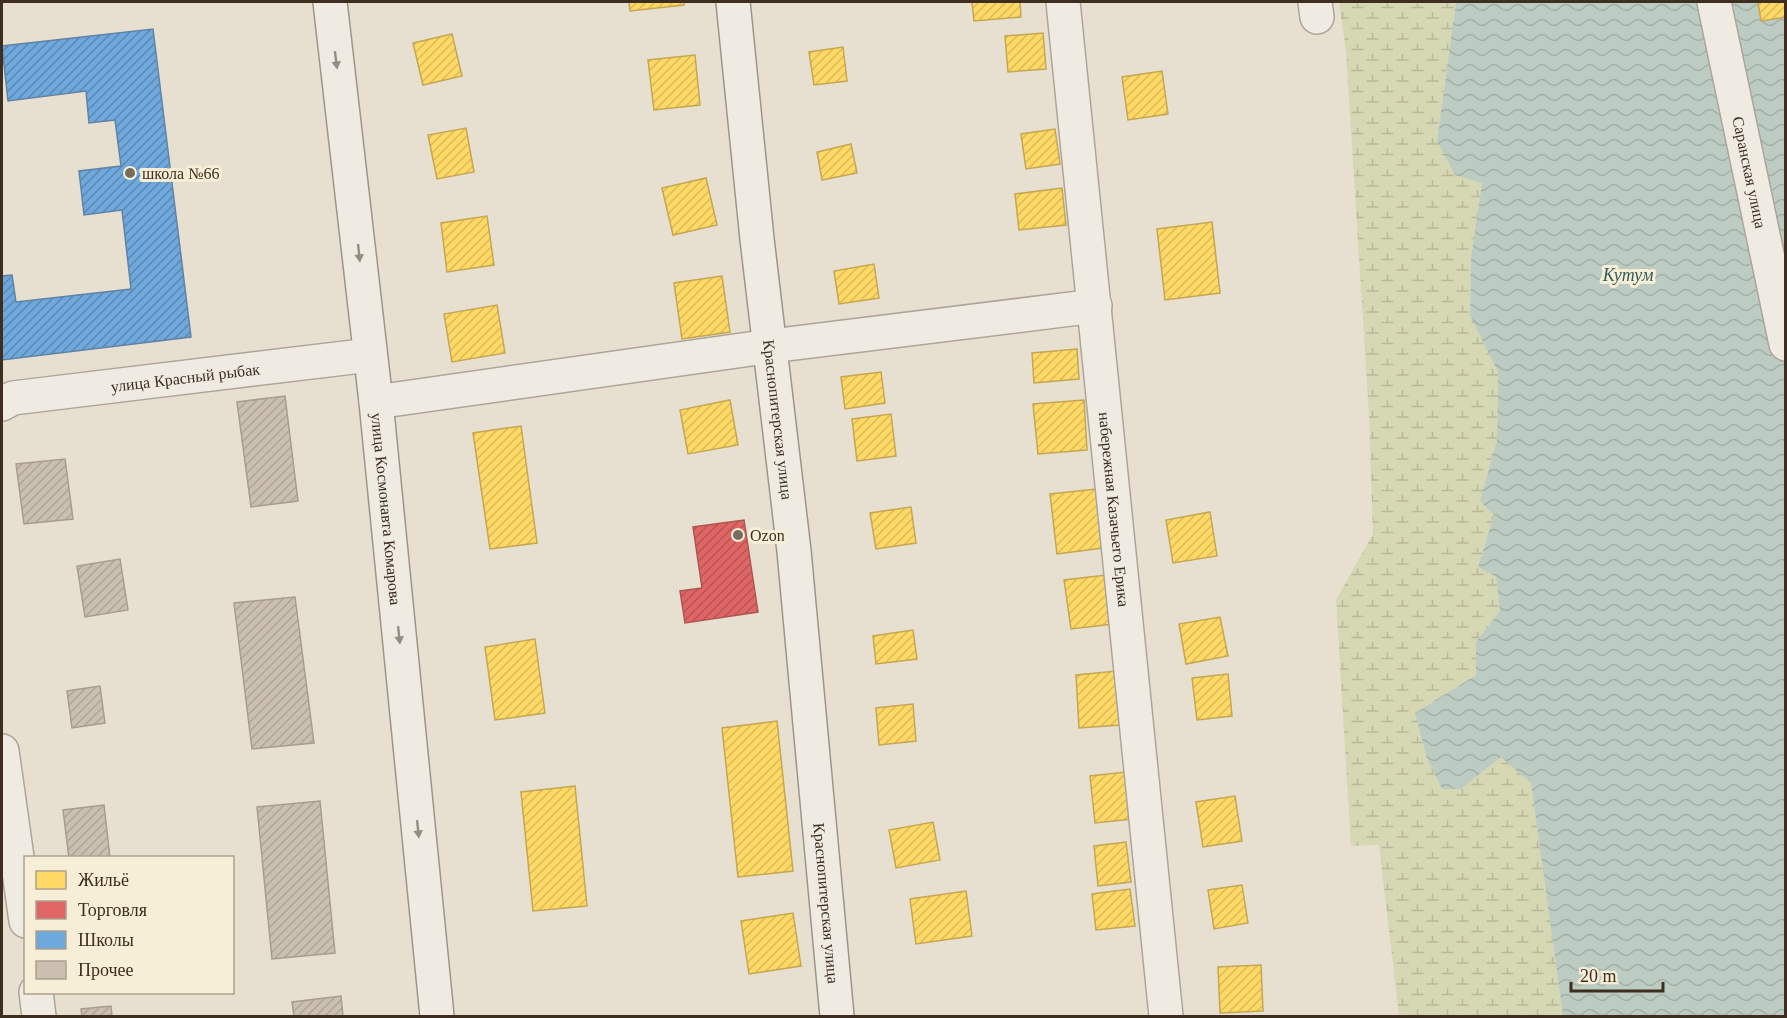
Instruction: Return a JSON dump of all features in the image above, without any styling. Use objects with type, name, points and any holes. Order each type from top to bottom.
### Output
[{"type":"street","name":"улица Космонавта Комарова","points":[[330,2],[376,402],[436,1017]]},
{"type":"street","name":"Краснопитерская улица","points":[[733,2],[796,563],[837,1017]]},
{"type":"street","name":"набережная Казачьего Ерика","points":[[1063,2],[1166,1017]]},
{"type":"street","name":"Саранская улица","points":[[1714,2],[1785,344]]},
{"type":"street","points":[[376,402],[771,346],[1095,306]]},
{"type":"street","name":"улица Красный рыбак","points":[[2,404],[13,398],[370,356]]},
{"type":"street","points":[[2,751],[24,907]]},
{"type":"street","points":[[36,994],[39,1017]]},
{"type":"green space","points":[[1339,2],[1456,2],[1437,141],[1482,183],[1471,257],[1470,316],[1498,372],[1497,440],[1480,501],[1494,515],[1478,567],[1496,577],[1500,611],[1477,642],[1476,675],[1415,713],[1461,789],[1501,756],[1531,782],[1563,1016],[1399,1016],[1379,845],[1351,846],[1336,600],[1373,534],[1369,416],[1346,51]]},
{"type":"water","name":"Кутум","points":[[1456,2],[1785,2],[1785,1016],[1563,1016],[1531,783],[1501,757],[1461,789],[1442,789],[1427,758],[1415,713],[1476,675],[1476,642],[1500,611],[1496,577],[1478,567],[1494,515],[1480,501],[1497,440],[1498,372],[1470,316],[1471,257],[1482,183],[1455,175],[1437,141]]},
{"type":"building: Жильё","points":[[629,2],[684,2],[684,5],[630,11]]},
{"type":"building: Жильё","points":[[972,2],[1020,2],[1021,17],[974,21]]},
{"type":"building: Жильё","points":[[1758,2],[1786,2],[1786,17],[1761,21]]},
{"type":"building: Жильё","points":[[1043,33],[1046,69],[1008,72],[1005,36]]},
{"type":"building: Жильё","points":[[452,34],[462,76],[423,85],[413,43]]},
{"type":"building: Жильё","points":[[843,47],[847,81],[814,85],[809,52]]},
{"type":"building: Жильё","points":[[695,55],[700,105],[654,110],[648,60]]},
{"type":"building: Жильё","points":[[1162,71],[1168,114],[1128,120],[1122,77]]},
{"type":"building: Жильё","points":[[466,128],[474,172],[437,179],[428,135]]},
{"type":"building: Жильё","points":[[1055,129],[1060,164],[1026,169],[1021,134]]},
{"type":"building: Жильё","points":[[851,144],[857,173],[822,180],[817,152]]},
{"type":"building: Жильё","points":[[706,178],[717,225],[673,235],[662,188]]},
{"type":"building: Жильё","points":[[1062,188],[1066,225],[1019,230],[1015,194]]},
{"type":"building: Жильё","points":[[487,216],[494,265],[447,272],[441,223]]},
{"type":"building: Жильё","points":[[1212,222],[1220,293],[1165,300],[1157,229]]},
{"type":"building: Жильё","points":[[874,264],[879,298],[839,304],[834,271]]},
{"type":"building: Жильё","points":[[722,276],[730,332],[682,339],[674,283]]},
{"type":"building: Жильё","points":[[497,305],[505,353],[452,362],[444,314]]},
{"type":"building: Жильё","points":[[1077,349],[1079,379],[1034,383],[1032,353]]},
{"type":"building: Жильё","points":[[881,372],[885,403],[845,409],[841,377]]},
{"type":"building: Жильё","points":[[730,400],[738,445],[688,454],[680,410]]},
{"type":"building: Жильё","points":[[1084,400],[1087,450],[1038,454],[1033,404]]},
{"type":"building: Жильё","points":[[891,414],[896,456],[857,461],[852,419]]},
{"type":"building: Жильё","points":[[521,426],[537,543],[490,549],[473,433]]},
{"type":"building: Жильё","points":[[1096,489],[1103,548],[1057,554],[1050,494]]},
{"type":"building: Жильё","points":[[911,507],[916,543],[876,549],[870,513]]},
{"type":"building: Жильё","points":[[1210,512],[1217,556],[1173,563],[1166,520]]},
{"type":"building: Жильё","points":[[1106,575],[1113,624],[1071,629],[1064,580]]},
{"type":"building: Жильё","points":[[1220,617],[1228,656],[1186,664],[1179,624]]},
{"type":"building: Жильё","points":[[913,630],[917,659],[876,664],[873,636]]},
{"type":"building: Жильё","points":[[535,639],[545,713],[495,720],[485,647]]},
{"type":"building: Жильё","points":[[1117,671],[1121,725],[1079,728],[1076,675]]},
{"type":"building: Жильё","points":[[1228,674],[1232,716],[1197,720],[1192,678]]},
{"type":"building: Жильё","points":[[913,704],[916,741],[879,745],[876,708]]},
{"type":"building: Жильё","points":[[777,721],[793,871],[738,877],[722,728]]},
{"type":"building: Жильё","points":[[1126,772],[1132,819],[1095,823],[1090,776]]},
{"type":"building: Жильё","points":[[575,786],[587,906],[533,911],[521,792]]},
{"type":"building: Жильё","points":[[1235,796],[1242,841],[1203,847],[1196,802]]},
{"type":"building: Жильё","points":[[933,822],[940,860],[896,868],[889,830]]},
{"type":"building: Жильё","points":[[1126,842],[1131,882],[1098,886],[1094,846]]},
{"type":"building: Жильё","points":[[1242,885],[1248,923],[1214,929],[1208,890]]},
{"type":"building: Жильё","points":[[1130,889],[1135,926],[1096,930],[1092,894]]},
{"type":"building: Жильё","points":[[966,891],[972,936],[916,944],[910,899]]},
{"type":"building: Жильё","points":[[793,913],[801,966],[749,974],[741,921]]},
{"type":"building: Жильё","points":[[1261,965],[1263,1011],[1220,1013],[1218,967]]},
{"type":"building: Торговля","points":[[744,520],[758,612],[685,623],[680,591],[702,588],[693,527]]},
{"type":"building: Школы","points":[[153,29],[191,337],[2,360],[2,276],[12,275],[16,302],[131,289],[122,210],[84,215],[79,171],[121,166],[115,120],[89,123],[86,91],[8,101],[2,46]]},
{"type":"building: Прочее","points":[[285,396],[298,501],[251,507],[237,402]]},
{"type":"building: Прочее","points":[[65,459],[73,519],[24,524],[16,464]]},
{"type":"building: Прочее","points":[[120,559],[128,610],[85,617],[77,566]]},
{"type":"building: Прочее","points":[[295,597],[314,743],[252,749],[234,603]]},
{"type":"building: Прочее","points":[[100,686],[105,723],[72,728],[67,691]]},
{"type":"building: Прочее","points":[[320,801],[335,953],[272,959],[257,807]]},
{"type":"building: Прочее","points":[[104,805],[110,856],[69,856],[63,810]]},
{"type":"building: Прочее","points":[[341,996],[343,1016],[294,1016],[292,1002]]},
{"type":"building: Прочее","points":[[111,1006],[112,1016],[82,1016],[81,1009]]},
{"type":"place","name":"школа №66","points":[[130,173]]},
{"type":"place","name":"Ozon","points":[[738,535]]}]
